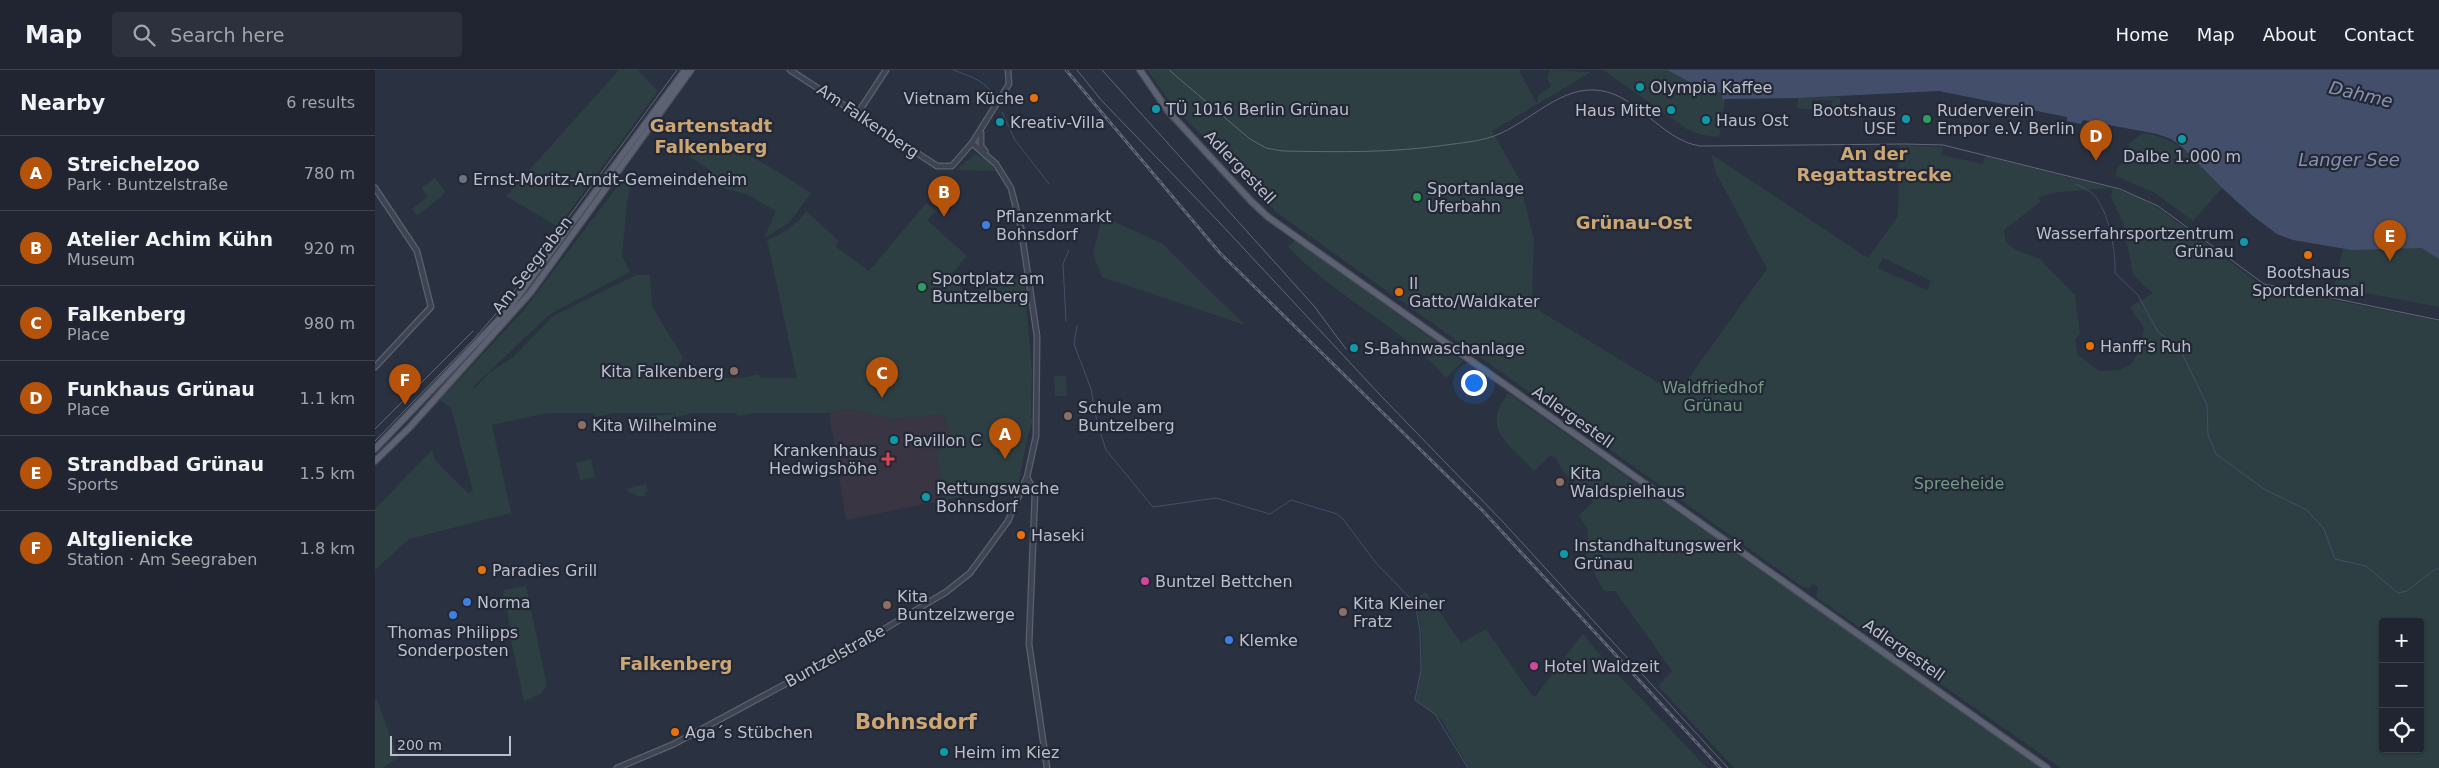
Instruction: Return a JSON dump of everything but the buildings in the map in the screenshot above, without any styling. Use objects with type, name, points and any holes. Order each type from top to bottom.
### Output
[{"type":"main road","name":"Am Seegraben","points":[[375,449],[508,310],[685,70]]},
{"type":"main road","name":"Am Seegraben","points":[[375,461],[410,427],[531,292],[669,104],[691,70]]},
{"type":"main road","name":"Adlergestell","points":[[1140,70],[1169,111],[1251,201],[1268,216],[2047,768]]},
{"type":"street","name":"Am Falkenberg","points":[[790,70],[937,166],[948,167],[955,163],[972,143]]},
{"type":"street","points":[[857,113],[886,70]]},
{"type":"street","points":[[972,143],[1009,84],[1009,70]]},
{"type":"street","name":"Buntzelstraße","points":[[982,129],[980,140],[987,155]]},
{"type":"street","name":"Buntzelstraße","points":[[617,768],[654,754],[779,688],[872,637],[951,589],[970,573],[1000,533],[1027,477],[1037,429],[1037,336],[1021,228],[1011,188],[1004,175],[987,155],[972,143]]},
{"type":"street","points":[[375,188],[417,251],[431,309],[375,367]]},
{"type":"street","points":[[1027,477],[1035,493],[1029,644],[1047,768]]},
{"type":"shaded area","name":"Krankenhaus Hedwigshöhe","points":[[849,409],[891,419],[945,414],[951,445],[936,451],[945,500],[846,520],[829,413]]},
{"type":"green space","points":[[619,70],[638,70],[658,91],[558,227],[506,196]]},
{"type":"green space","name":"Spreeheide","points":[[1147,70],[1519,70],[1537,104],[1538,96],[1551,86],[1547,78],[1550,70],[1591,72],[1492,131],[1519,178],[1534,240],[1532,301],[1541,312],[1677,394],[1767,269],[1716,173],[1711,154],[1868,258],[1898,216],[1899,145],[1943,147],[1942,155],[1983,164],[1985,156],[2112,188],[2059,192],[2039,197],[2040,202],[2004,230],[2006,242],[2016,250],[2040,259],[2075,295],[2080,333],[2075,341],[2078,355],[2099,371],[2120,370],[2132,363],[2139,351],[2144,329],[2130,307],[2153,293],[2133,274],[2123,223],[2111,197],[2113,188],[2143,199],[2161,210],[2262,286],[2439,321],[2439,768],[2061,768],[1816,597],[1818,587],[1813,584],[1809,588],[1803,587],[1276,212],[1172,105]],"holes":[[[1883,258],[1931,281],[1927,290],[1878,268]]]},
{"type":"green space","points":[[1603,70],[1667,70],[1699,87],[1722,93],[1721,99],[1725,99],[1719,137],[1702,135],[1687,129]]},
{"type":"green space","points":[[1840,97],[1840,110],[1832,110],[1832,100],[1812,100],[1812,110],[1797,108],[1798,98]]},
{"type":"green space","points":[[2143,133],[2168,140],[2178,146],[2196,160],[2222,188],[2193,221],[2155,193],[2116,176],[2117,169],[2127,158],[2129,143]]},
{"type":"green space","points":[[702,139],[713,146],[715,144],[741,152],[777,171],[811,193],[789,223],[764,238],[776,211],[746,194],[708,184],[710,170],[690,157]]},
{"type":"green space","points":[[975,154],[986,159],[996,171],[956,170]]},
{"type":"green space","points":[[435,178],[445,191],[443,195],[417,216],[412,209],[428,197],[421,188]]},
{"type":"green space","points":[[623,179],[632,184],[627,201],[622,256],[630,272],[550,314],[473,387],[474,389],[490,372],[512,358],[553,316],[636,275],[650,275],[652,306],[683,358],[678,366],[678,378],[707,374],[708,378],[743,378],[759,374],[760,378],[797,378],[767,240],[789,228],[806,211],[839,241],[835,246],[869,271],[926,203],[936,211],[927,220],[967,256],[949,277],[972,297],[992,283],[1024,277],[1032,371],[1031,417],[1033,421],[1028,434],[1018,486],[945,500],[936,451],[951,445],[945,414],[891,419],[849,409],[829,413],[753,413],[737,416],[736,413],[693,413],[676,417],[675,413],[614,413],[595,417],[594,413],[547,413],[492,425],[511,513],[409,539],[375,570],[375,509],[432,450],[435,460],[468,493],[473,492],[451,408],[440,400],[523,311]]},
{"type":"green space","points":[[1102,216],[1163,244],[1245,325],[1102,277],[1093,254]]},
{"type":"green space","points":[[1295,240],[1463,361],[1446,378],[1409,342],[1306,265],[1288,247]]},
{"type":"green space","points":[[2345,240],[2439,245],[2439,307],[2334,287]]},
{"type":"green space","points":[[1054,376],[1066,376],[1067,396],[1055,396]]},
{"type":"green space","points":[[1508,393],[2042,768],[1734,768],[1658,686],[1672,671],[1615,591],[1605,591],[1600,585],[1586,555],[1588,531],[1579,515],[1593,502],[1562,470],[1555,458],[1550,456],[1534,471],[1500,434],[1497,426],[1497,417],[1500,406]]},
{"type":"green space","points":[[674,414],[675,420],[641,426],[639,417]]},
{"type":"green space","points":[[591,459],[595,477],[580,480],[576,463]]},
{"type":"green space","points":[[646,484],[648,492],[645,492],[646,496],[637,496],[626,489]]},
{"type":"green space","points":[[526,586],[547,686],[540,694],[524,701],[509,631],[511,631],[503,590]]},
{"type":"green space","points":[[1426,592],[1461,643],[1486,629],[1535,697],[1583,633],[1597,652],[1707,768],[1469,768],[1441,719],[1416,700],[1422,662],[1422,636],[1414,599]]},
{"type":"green space","points":[[375,700],[377,700],[398,758],[382,768],[375,768]]},
{"type":"water","name":"Langer See","points":[[1667,70],[2439,70],[2439,259],[2422,248],[2352,250],[2293,240],[2277,234],[2253,216],[2222,188],[2183,148],[2171,139],[2157,134],[2083,120],[2081,124],[2067,121],[2067,117],[1939,91],[1798,98],[1722,99],[1722,93],[1699,87]]},
{"type":"waterway","points":[[953,70],[983,83],[995,98]]},
{"type":"waterway","points":[[1002,112],[1015,140],[1049,184]]},
{"type":"waterway","points":[[2076,184],[2093,194],[2103,210],[2113,243],[2115,273],[2138,295],[2158,332],[2179,347],[2207,405],[2208,435],[2216,454],[2264,489],[2307,510],[2324,529],[2335,559],[2366,566],[2398,593],[2407,591],[2435,569],[2439,569]]},
{"type":"waterway","points":[[1066,321],[1063,264],[1069,250]]},
{"type":"waterway","points":[[1077,326],[1074,344],[1091,389],[1097,422],[1106,450],[1153,507],[1216,498],[1270,514],[1291,500],[1337,514],[1343,519],[1376,563],[1415,603],[1420,630],[1421,670],[1415,700],[1435,714],[1468,768]]},
{"type":"tram line","points":[[375,441],[475,338],[506,302],[677,70]]},
{"type":"tram line","points":[[1077,70],[1102,101],[1504,523],[1728,768]]},
{"type":"tram line","points":[[1102,70],[1314,306],[1346,349]]},
{"type":"tram line","points":[[1169,70],[1250,139],[1266,148],[1283,151],[1385,151],[1426,148],[1488,138],[1514,126],[1566,95],[1594,90],[1609,92],[1623,98],[1672,135],[1700,146],[1943,145],[2120,189],[2158,206],[2264,284],[2439,320]]},
{"type":"tram line","points":[[375,429],[473,331]]},
{"type":"railway","points":[[1066,70],[1220,253],[1482,510],[1720,768]]},
{"type":"place","name":"Olympia Kaffee","points":[[1640,87]]},
{"type":"place","name":"Vietnam Küche","points":[[1034,98]]},
{"type":"place","name":"TÜ 1016 Berlin Grünau","points":[[1156,109]]},
{"type":"place","name":"Haus Mitte","points":[[1671,110]]},
{"type":"place","name":"Bootshaus USE","points":[[1906,119]]},
{"type":"place","name":"Ruderverein Empor e.V. Berlin","points":[[1927,119]]},
{"type":"place","name":"Haus Ost","points":[[1706,120]]},
{"type":"place","name":"Kreativ-Villa","points":[[1000,122]]},
{"type":"place","name":"Dalbe 1.000 m","points":[[2182,139]]},
{"type":"place","name":"Funkhaus Grünau","points":[[2096,161]]},
{"type":"place","name":"Ernst-Moritz-Arndt-Gemeindeheim","points":[[463,179]]},
{"type":"place","name":"Sportanlage Uferbahn","points":[[1417,197]]},
{"type":"place","name":"Atelier Achim Kühn","points":[[944,217]]},
{"type":"place","name":"Pflanzenmarkt Bohnsdorf","points":[[986,225]]},
{"type":"place","name":"Wasserfahrsportzentrum Grünau","points":[[2244,242]]},
{"type":"place","name":"Bootshaus Sportdenkmal","points":[[2308,255]]},
{"type":"place","name":"Strandbad Grünau","points":[[2390,261]]},
{"type":"place","name":"Sportplatz am Buntzelberg","points":[[922,287]]},
{"type":"place","name":"Il Gatto/Waldkater","points":[[1399,292]]},
{"type":"place","name":"Hanff's Ruh","points":[[2090,346]]},
{"type":"place","name":"S-Bahnwaschanlage","points":[[1354,348]]},
{"type":"place","name":"Kita Falkenberg","points":[[734,371]]},
{"type":"place","name":"Falkenberg","points":[[882,398]]},
{"type":"place","name":"Altglienicke","points":[[405,405]]},
{"type":"place","name":"Schule am Buntzelberg","points":[[1068,416]]},
{"type":"place","name":"Kita Wilhelmine","points":[[582,425]]},
{"type":"place","name":"Pavillon C","points":[[894,440]]},
{"type":"place","name":"Krankenhaus Hedwigshöhe","points":[[888,459]]},
{"type":"place","name":"Streichelzoo","points":[[1005,459]]},
{"type":"place","name":"Kita Waldspielhaus","points":[[1560,482]]},
{"type":"place","name":"Rettungswache Bohnsdorf","points":[[926,497]]},
{"type":"place","name":"Haseki","points":[[1021,535]]},
{"type":"place","name":"Instandhaltungswerk Grünau","points":[[1564,554]]},
{"type":"place","name":"Paradies Grill","points":[[482,570]]},
{"type":"place","name":"Buntzel Bettchen","points":[[1145,581]]},
{"type":"place","name":"Norma","points":[[467,602]]},
{"type":"place","name":"Kita Buntzelzwerge","points":[[887,605]]},
{"type":"place","name":"Kita Kleiner Fratz","points":[[1343,612]]},
{"type":"place","name":"Thomas Philipps Sonderposten","points":[[453,615]]},
{"type":"place","name":"Klemke","points":[[1229,640]]},
{"type":"place","name":"Hotel Waldzeit","points":[[1534,666]]},
{"type":"place","name":"Aga´s Stübchen","points":[[675,732]]},
{"type":"place","name":"Heim im Kiez","points":[[944,752]]},
{"type":"district","name":"Gartenstadt Falkenberg","points":[[711,135]]},
{"type":"district","name":"An der Regattastrecke","points":[[1874,164]]},
{"type":"district","name":"Grünau-Ost","points":[[1634,222]]},
{"type":"district","name":"Falkenberg","points":[[676,663]]},
{"type":"district","name":"Bohnsdorf","points":[[916,722]]},
{"type":"water label","name":"Dahme","points":[[2361,94]]},
{"type":"park label","name":"Waldfriedhof Grünau","points":[[1713,396]]}]
